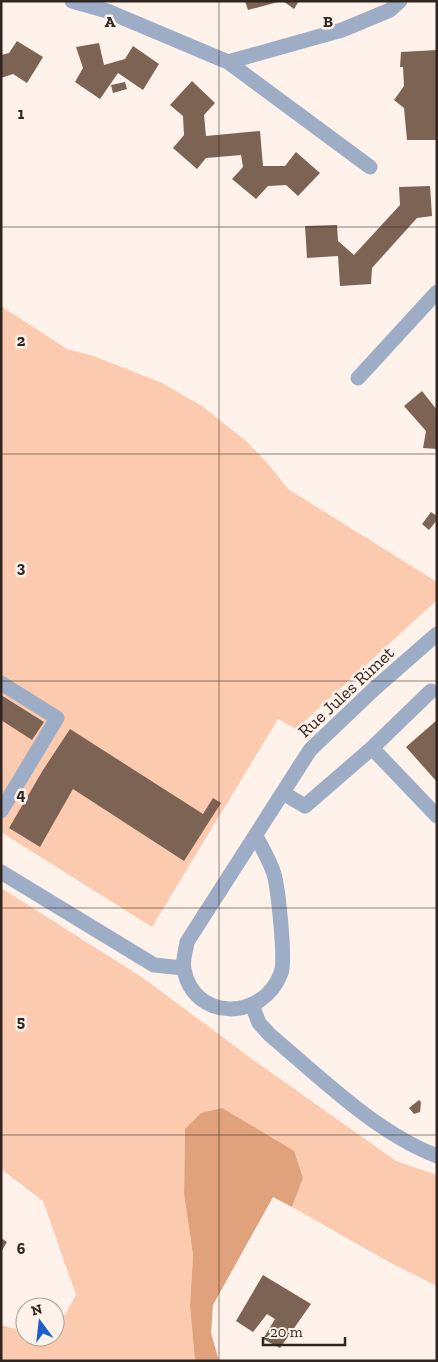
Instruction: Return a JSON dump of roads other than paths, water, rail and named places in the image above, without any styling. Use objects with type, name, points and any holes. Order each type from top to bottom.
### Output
[{"type":"street","points":[[72,1],[107,11],[228,62],[370,166]]},
{"type":"street","points":[[228,62],[342,30],[390,10],[400,1]]},
{"type":"street","points":[[358,378],[437,292]]},
{"type":"street","name":"Rue Jules Rimet","points":[[252,1006],[234,1010],[205,1002],[191,988],[184,968],[187,942],[310,750],[437,634]]},
{"type":"street","points":[[1,683],[57,718],[1,811]]},
{"type":"street","points":[[283,792],[305,806],[372,748],[431,691]]},
{"type":"street","points":[[372,748],[437,816]]},
{"type":"street","points":[[256,836],[274,875],[282,943],[282,972],[272,992],[252,1006],[259,1022],[270,1035],[363,1113],[419,1149],[437,1156]]},
{"type":"street","points":[[1,872],[154,965],[184,968]]}]
